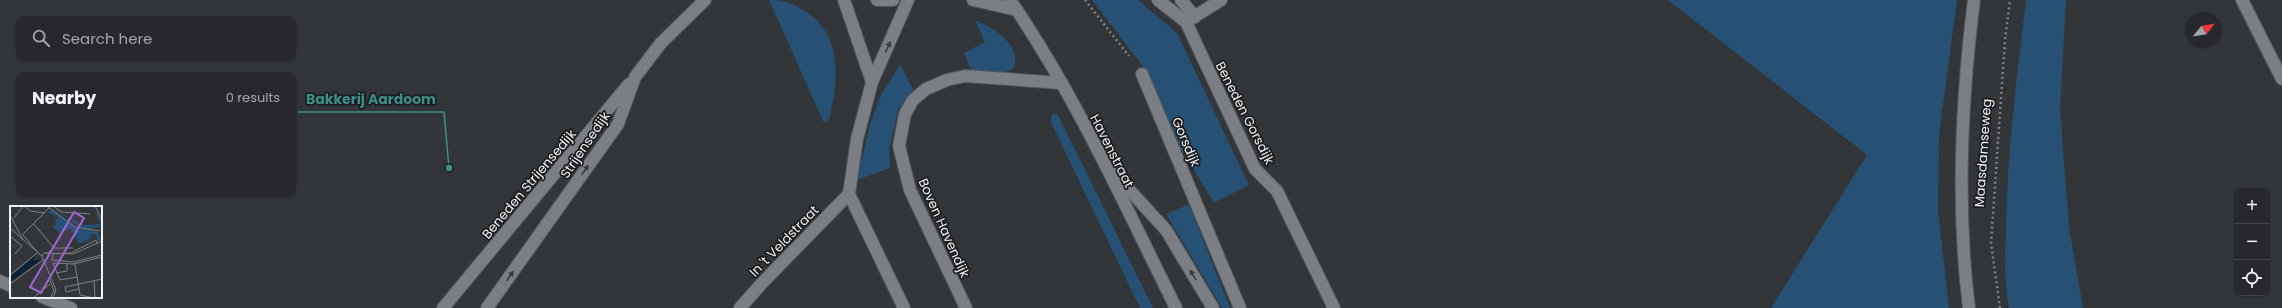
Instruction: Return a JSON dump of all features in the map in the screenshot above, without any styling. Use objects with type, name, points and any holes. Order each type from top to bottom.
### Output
[{"type":"street","name":"Strijensedijk","points":[[487,308],[618,124],[635,77],[661,43],[705,0]]},
{"type":"street","points":[[844,0],[872,82]]},
{"type":"street","points":[[877,0],[893,0]]},
{"type":"street","points":[[904,308],[849,194],[857,139],[872,82],[908,0]]},
{"type":"street","name":"Havenstraat","points":[[973,0],[1013,5],[1034,33],[1102,160],[1176,308]]},
{"type":"street","name":"Beneden Gorsdijk","points":[[1158,0],[1190,19]]},
{"type":"street","name":"Beneden Gorsdijk","points":[[1182,0],[1255,169],[1277,192],[1334,308]]},
{"type":"street","points":[[1190,19],[1221,0]]},
{"type":"street","name":"Maasdamseweg","points":[[1969,308],[1961,228],[1961,149],[1974,0]]},
{"type":"street","points":[[2242,0],[2282,79]]},
{"type":"street","name":"Gorsdijk","points":[[1142,74],[1240,308]]},
{"type":"street","name":"Boven Havendijk","points":[[966,308],[910,190],[899,146],[900,130],[905,114],[913,100],[926,89],[947,80],[965,76],[1062,83]]},
{"type":"street","name":"Beneden Strijensedijk","points":[[443,308],[635,77]]},
{"type":"street","points":[[1102,160],[1166,230],[1213,308]]},
{"type":"street","name":"In 't Veldstraat","points":[[740,308],[763,282],[849,194]]},
{"type":"street","points":[[0,281],[10,286]]},
{"type":"street","points":[[45,298],[71,308]]},
{"type":"path","points":[[1085,0],[1142,74]]},
{"type":"path","name":"Maasdamseweg","points":[[2000,308],[1991,243],[2005,40],[2010,0]]},
{"type":"shaded area","points":[[769,0],[787,2],[803,10],[816,20],[826,32],[832,45],[836,74],[829,120],[824,123]]},
{"type":"shaded area","points":[[1092,0],[1138,0],[1177,33],[1249,185],[1214,203],[1174,137],[1146,70]]},
{"type":"shaded area","points":[[1668,0],[1957,0],[1939,135],[1938,211],[1949,308],[1771,308],[1867,155]]},
{"type":"shaded area","points":[[2026,0],[2066,0],[2060,109],[2069,227],[2083,308],[2009,308],[2006,288],[2005,259],[2008,172]]},
{"type":"shaded area","points":[[975,20],[988,26],[1002,36],[1012,48],[1015,55],[1015,65],[1011,70],[994,73],[971,70],[964,53],[985,42]]},
{"type":"shaded area","points":[[900,64],[914,91],[898,110],[889,150],[890,168],[857,180],[870,124],[881,95]]},
{"type":"shaded area","points":[[1053,113],[1058,115],[1153,308],[1140,308],[1050,120]]},
{"type":"shaded area","points":[[1189,204],[1230,308],[1222,308],[1166,214]]},
{"type":"place","name":"Bakkerij Aardoom","points":[[449,168]]}]
